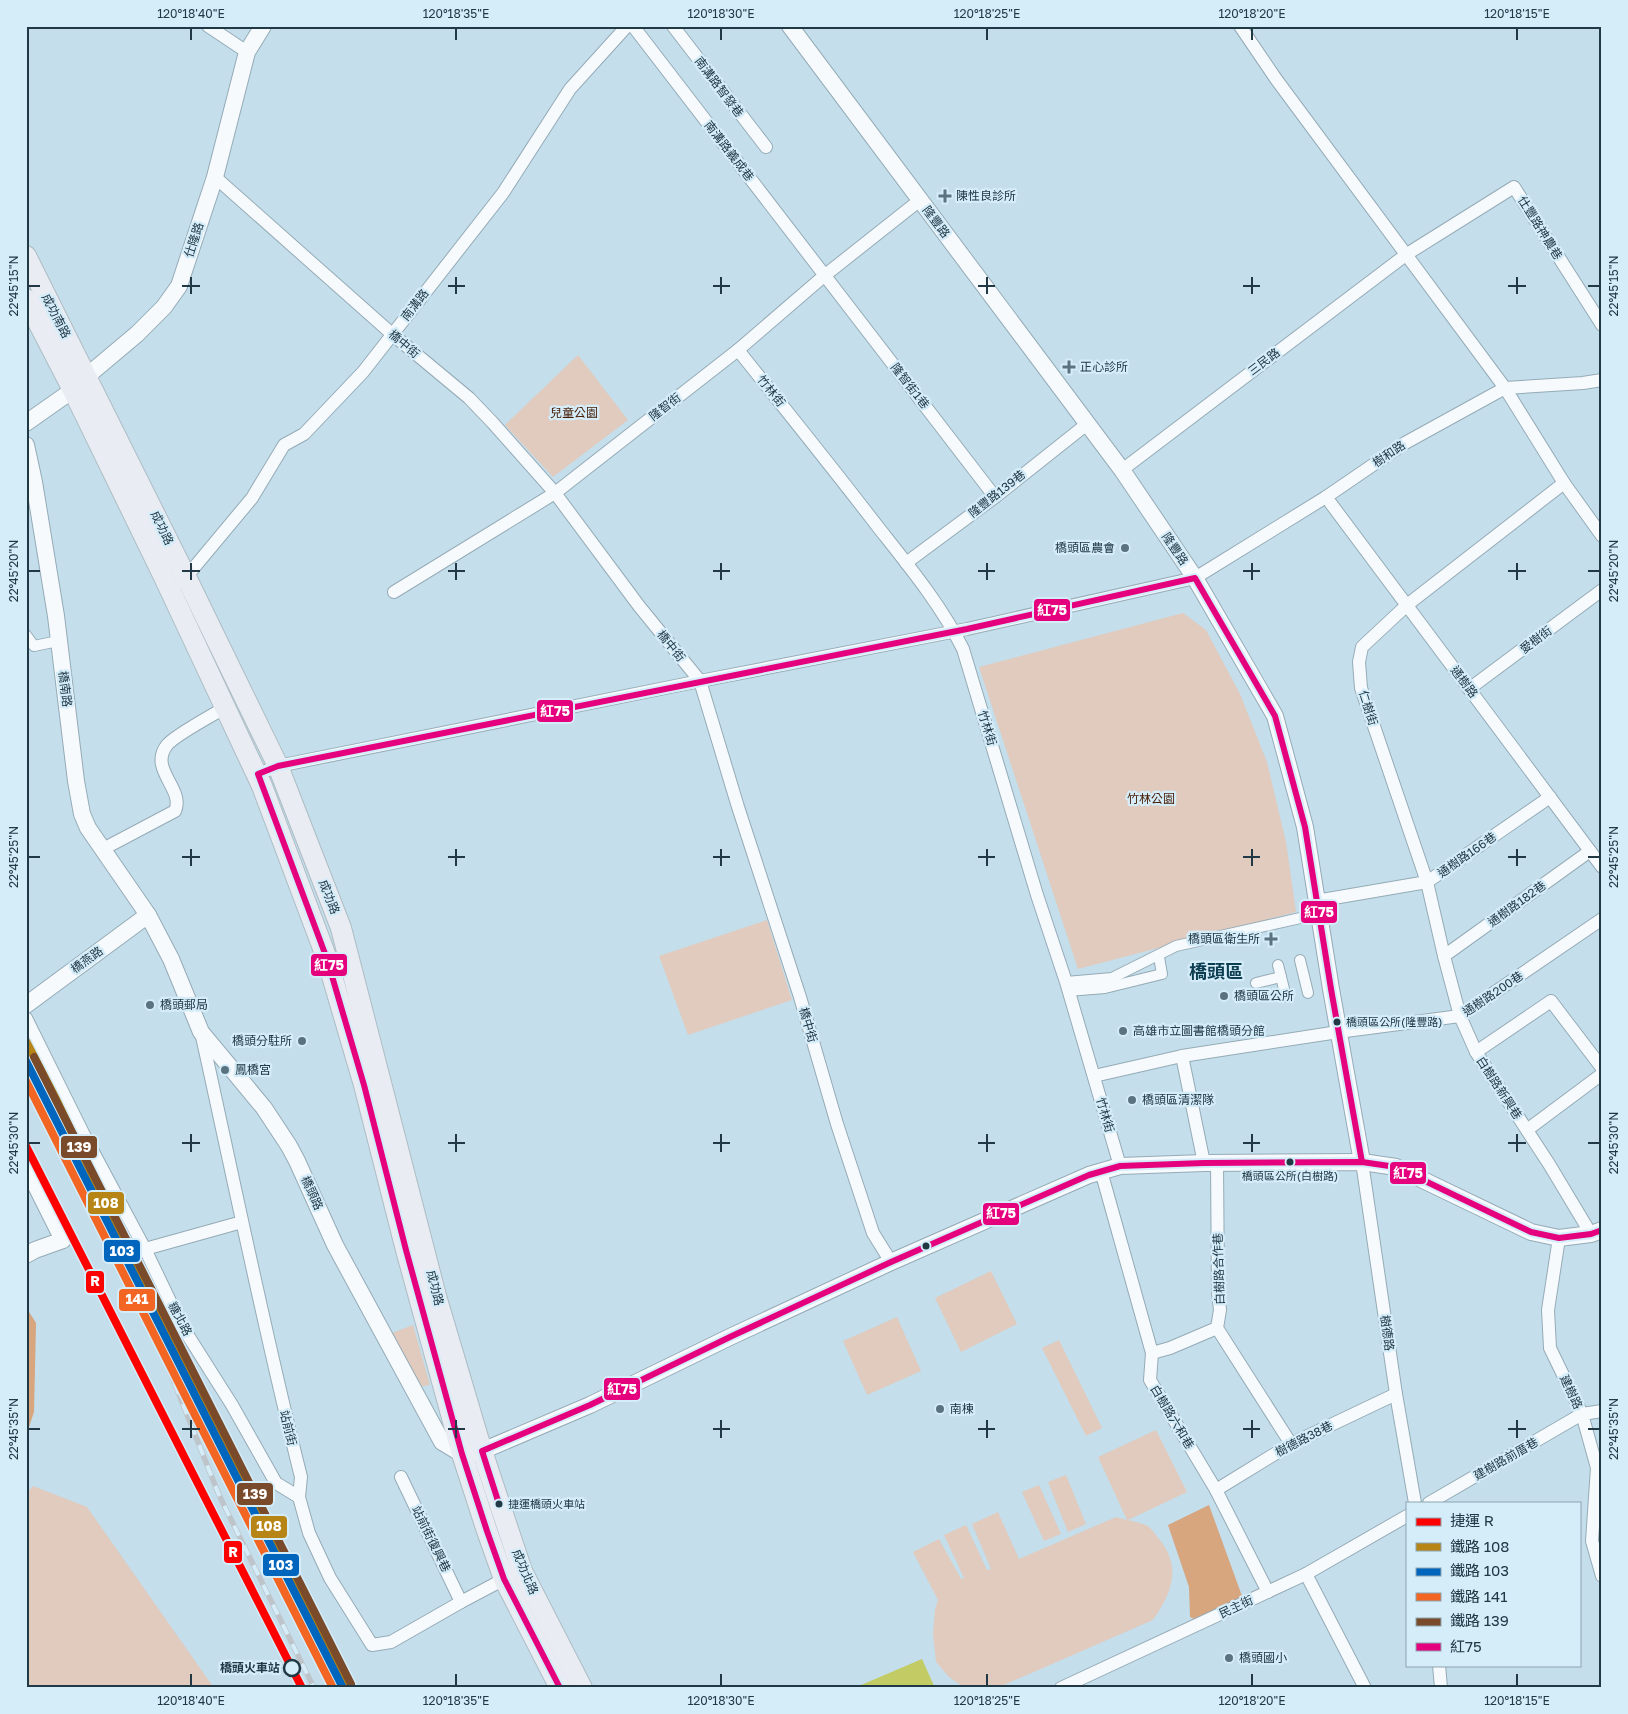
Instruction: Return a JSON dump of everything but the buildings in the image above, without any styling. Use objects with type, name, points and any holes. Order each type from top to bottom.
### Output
[{"type":"main road","name":"成功南路","points":[[26,256],[80,383]]},
{"type":"main road","name":"成功南路","points":[[26,299],[80,383]]},
{"type":"main road","name":"成功路","points":[[80,383],[186,577],[278,766],[341,928],[425,1247],[472,1452]]},
{"type":"main road","name":"成功路","points":[[80,383],[172,594],[258,774],[328,959],[364,1085],[406,1250],[472,1452]]},
{"type":"main road","name":"成功北路","points":[[472,1452],[513,1575],[560,1688]]},
{"type":"main road","name":"成功北路","points":[[513,1575],[582,1688]]},
{"type":"street","points":[[208,26],[247,52]]},
{"type":"street","name":"仕隆路","points":[[26,423],[80,383],[137,334],[164,307],[179,286],[215,177],[247,52],[263,26]]},
{"type":"street","name":"南溝路","points":[[172,594],[252,498],[284,445],[304,434],[363,372],[503,193],[570,89],[628,26]]},
{"type":"street","name":"南溝路義成巷","points":[[633,26],[824,276]]},
{"type":"street","name":"南溝路智發巷","points":[[673,26],[766,148]]},
{"type":"street","name":"隆豐路","points":[[790,26],[1122,470],[1195,578],[1276,716],[1304,827],[1362,1162]]},
{"type":"street","points":[[1240,26],[1276,79],[1505,388],[1564,483],[1602,536]]},
{"type":"street","name":"橋中街","points":[[215,177],[392,334],[469,398],[555,493],[639,606],[700,681],[738,807],[800,997],[837,1124],[873,1233],[891,1262]]},
{"type":"street","name":"仕豐路神農巷","points":[[1407,254],[1514,187],[1602,325]]},
{"type":"street","name":"隆智街","points":[[394,592],[555,493],[738,350],[824,276],[920,200]]},
{"type":"street","name":"三民路","points":[[1122,470],[1407,254]]},
{"type":"street","name":"隆智街1巷","points":[[824,276],[995,497]]},
{"type":"street","name":"竹林街","points":[[738,350],[824,456],[906,563],[954,631],[963,649],[1037,895],[1067,986],[1120,1166]]},
{"type":"street","name":"樹和路","points":[[258,774],[278,766],[954,631],[1195,578],[1326,497],[1405,443],[1505,388],[1602,380]]},
{"type":"street","name":"隆豐路139巷","points":[[906,563],[995,497],[1087,424]]},
{"type":"street","name":"橋南路","points":[[26,445],[30,454],[56,616],[75,773],[82,814],[88,828],[148,916]]},
{"type":"street","name":"仁樹街","points":[[1460,1016],[1427,882],[1361,688],[1359,662],[1362,647],[1407,605],[1564,483]]},
{"type":"street","name":"通樹路","points":[[1326,497],[1602,867]]},
{"type":"street","name":"愛樹街","points":[[1469,689],[1602,590]]},
{"type":"street","points":[[26,635],[34,646],[58,641]]},
{"type":"street","points":[[103,849],[175,811],[177,800],[162,767],[162,754],[168,744],[226,707]]},
{"type":"street","name":"通樹路166巷","points":[[1317,908],[1427,882],[1550,797]]},
{"type":"street","name":"通樹路182巷","points":[[1444,956],[1590,851]]},
{"type":"street","points":[[1113,982],[1176,946],[1317,908]]},
{"type":"street","name":"橋頭路","points":[[148,916],[170,959],[201,1032],[264,1108],[289,1146],[335,1245],[442,1442],[472,1452]]},
{"type":"street","name":"橋燕路","points":[[26,1005],[148,916]]},
{"type":"street","name":"通樹路200巷","points":[[1094,1076],[1182,1056],[1338,1032],[1460,1016],[1602,919]]},
{"type":"street","points":[[1067,986],[1113,982],[1162,974],[1159,958]]},
{"type":"street","points":[[1300,960],[1308,993]]},
{"type":"street","points":[[1278,965],[1286,997]]},
{"type":"street","points":[[1256,983],[1281,977]]},
{"type":"street","points":[[1476,1052],[1551,1001],[1602,1068]]},
{"type":"street","name":"白樹路新興巷","points":[[1460,1016],[1476,1052],[1596,1232]]},
{"type":"street","name":"糖北路","points":[[26,1018],[83,1134],[145,1249],[182,1326],[232,1405],[276,1482],[299,1497]]},
{"type":"street","name":"站前街","points":[[201,1032],[300,1477],[299,1497],[309,1533],[330,1578],[372,1645],[391,1642],[513,1575]]},
{"type":"street","name":"白樹路合作巷","points":[[1182,1056],[1210,1163],[1220,1310],[1217,1328]]},
{"type":"street","points":[[1527,1130],[1602,1074]]},
{"type":"street","points":[[472,1452],[590,1404],[891,1262],[1101,1171],[1120,1166],[1210,1163],[1362,1162],[1396,1167],[1531,1232],[1559,1238],[1596,1232]]},
{"type":"street","name":"樹德路","points":[[1362,1162],[1396,1394],[1415,1502]]},
{"type":"street","points":[[26,1166],[63,1240],[26,1255]]},
{"type":"street","name":"白樹路六和巷","points":[[1101,1171],[1152,1353],[1150,1380],[1216,1490],[1268,1592]]},
{"type":"street","points":[[145,1249],[242,1222]]},
{"type":"street","name":"建樹路","points":[[1559,1238],[1548,1310],[1550,1348],[1582,1414],[1597,1468],[1592,1541],[1602,1576]]},
{"type":"street","points":[[1152,1353],[1170,1348],[1217,1328],[1291,1444]]},
{"type":"street","name":"樹德路38巷","points":[[1216,1490],[1291,1444],[1396,1394]]},
{"type":"street","points":[[1582,1414],[1602,1411]]},
{"type":"street","name":"建樹路前厝巷","points":[[1431,1502],[1582,1414]]},
{"type":"street","name":"站前街復興巷","points":[[401,1477],[462,1602]]},
{"type":"street","name":"民主街","points":[[1061,1688],[1306,1574],[1406,1517]]},
{"type":"street","points":[[1306,1574],[1365,1688]]},
{"type":"street","points":[[1440,1666],[1442,1688]]},
{"type":"green space","name":"兒童公園","points":[[578,355],[628,420],[553,477],[505,425]]},
{"type":"green space","name":"竹林公園","points":[[1183,613],[1206,630],[1240,694],[1267,762],[1286,842],[1296,912],[1078,969],[979,667]]},
{"type":"green space","points":[[767,920],[792,1000],[688,1035],[659,956]]},
{"type":"green space","points":[[991,1271],[1017,1324],[961,1352],[935,1298]]},
{"type":"green space","points":[[897,1317],[921,1371],[867,1395],[843,1341]]},
{"type":"green space","points":[[413,1325],[430,1385],[418,1387],[392,1333]]},
{"type":"green space","points":[[1059,1340],[1102,1428],[1086,1436],[1042,1348]]},
{"type":"green space","points":[[1156,1430],[1187,1492],[1128,1520],[1144,1524],[1150,1528],[1166,1549],[1170,1560],[1172,1580],[1165,1600],[1153,1620],[997,1688],[965,1688],[949,1677],[936,1662],[933,1634],[935,1609],[938,1600],[913,1552],[939,1539],[961,1579],[964,1578],[944,1535],[966,1525],[987,1570],[991,1569],[972,1524],[998,1512],[1019,1559],[1116,1517],[1127,1520],[1098,1457]]},
{"type":"green space","points":[[1066,1475],[1086,1524],[1068,1532],[1048,1482]]},
{"type":"green space","points":[[1039,1485],[1061,1534],[1044,1541],[1022,1492]]},
{"type":"green space","points":[[33,1486],[87,1507],[214,1688],[26,1688],[26,1494]]},
{"type":"shaded area","points":[[26,1307],[36,1323],[34,1412],[26,1436]]},
{"type":"shaded area","points":[[1209,1505],[1242,1596],[1229,1609],[1196,1620],[1190,1617],[1189,1587],[1168,1525]]},
{"type":"shaded area","points":[[922,1659],[935,1688],[854,1688]]},
{"type":"railway","points":[[126,1261],[219,1495],[314,1688]]},
{"type":"metro line","name":"R","points":[[26,1146],[302,1688]]},
{"type":"rail line","name":"108","points":[[26,1041],[55,1097],[128,1250],[351,1688]]},
{"type":"rail line","name":"139","points":[[34,1057],[351,1684]]},
{"type":"rail line","name":"103","points":[[26,1061],[343,1688]]},
{"type":"rail line","name":"141","points":[[26,1081],[333,1688]]},
{"type":"transit line","name":"紅75","points":[[560,1688],[504,1579],[487,1531],[462,1454],[406,1250],[364,1085],[327,959],[258,774],[278,766],[967,629],[1195,578],[1275,716],[1305,827],[1331,989],[1362,1162]]},
{"type":"transit line","name":"紅75","points":[[499,1504],[482,1451],[590,1405],[891,1262],[1089,1175],[1120,1166],[1204,1163],[1362,1162],[1396,1167],[1531,1232],[1559,1238],[1591,1234],[1602,1230]]},
{"type":"place","name":"陳性良診所","points":[[945,196]]},
{"type":"place","name":"正心診所","points":[[1069,367]]},
{"type":"place","name":"橋頭區農會","points":[[1125,548]]},
{"type":"place","name":"橋頭區衛生所","points":[[1271,939]]},
{"type":"place","name":"橋頭區公所","points":[[1224,996]]},
{"type":"place","name":"橋頭郵局","points":[[150,1005]]},
{"type":"place","name":"橋頭區公所(隆豐路)","points":[[1337,1022]]},
{"type":"place","name":"高雄市立圖書館橋頭分館","points":[[1123,1031]]},
{"type":"place","name":"橋頭分駐所","points":[[302,1041]]},
{"type":"place","name":"鳳橋宮","points":[[225,1070]]},
{"type":"place","name":"橋頭區清潔隊","points":[[1132,1100]]},
{"type":"place","name":"橋頭區公所(白樹路)","points":[[1290,1162]]},
{"type":"place","name":"南棟","points":[[940,1409]]},
{"type":"place","name":"捷運橋頭火車站","points":[[499,1504]]},
{"type":"place","name":"橋頭國小","points":[[1229,1658]]},
{"type":"place","name":"橋頭火車站","points":[[292,1668]]},
{"type":"district","name":"橋頭區","points":[[1216,972]]}]
